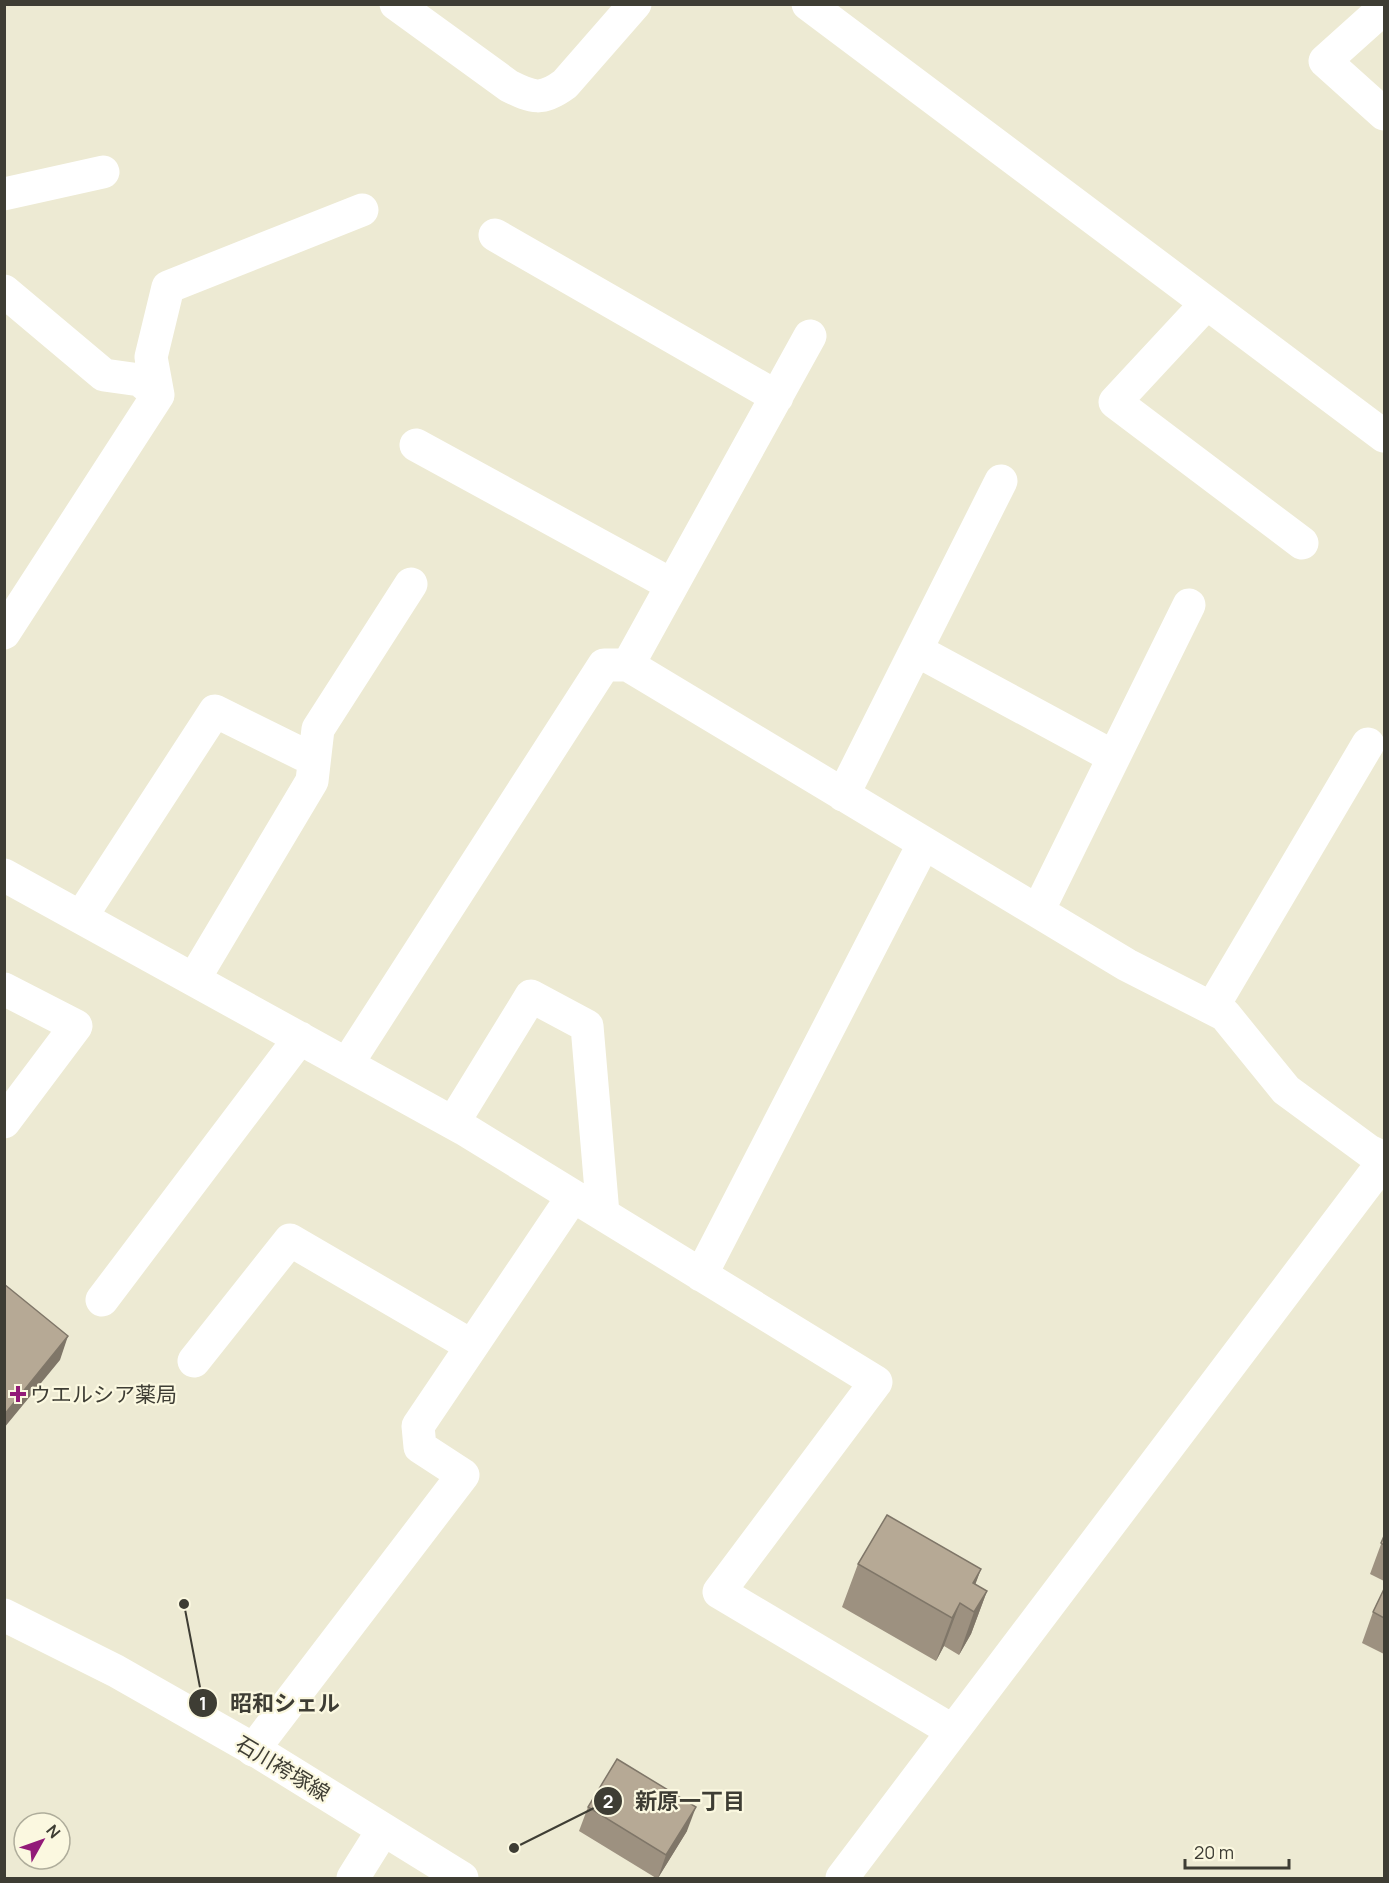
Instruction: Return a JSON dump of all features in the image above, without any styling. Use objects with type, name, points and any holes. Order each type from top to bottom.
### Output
[{"type":"street","points":[[396,4],[509,86],[529,96],[544,96],[553,93],[565,84],[635,4]]},
{"type":"street","points":[[808,4],[1384,436]]},
{"type":"street","points":[[1384,8],[1325,61],[1384,114]]},
{"type":"street","points":[[4,195],[103,171]]},
{"type":"street","points":[[4,633],[158,395],[151,357],[168,286],[362,210]]},
{"type":"street","points":[[495,235],[777,397]]},
{"type":"street","points":[[4,291],[104,375],[140,380],[158,395]]},
{"type":"street","points":[[1207,303],[1115,402],[1302,543]]},
{"type":"street","points":[[628,665],[810,336]]},
{"type":"street","points":[[416,445],[672,585]]},
{"type":"street","points":[[843,795],[1001,481]]},
{"type":"street","points":[[194,979],[312,781],[318,729],[411,585]]},
{"type":"street","points":[[1038,911],[1189,605]]},
{"type":"street","points":[[916,650],[1114,757]]},
{"type":"street","points":[[346,1064],[604,665],[628,665],[1127,964],[1225,1015],[1286,1090],[1384,1160],[842,1878]]},
{"type":"street","points":[[81,916],[215,711],[314,760]]},
{"type":"street","points":[[1212,1008],[1368,744]]},
{"type":"street","points":[[701,1275],[924,843]]},
{"type":"street","points":[[4,874],[453,1123],[876,1382],[719,1592],[952,1731]]},
{"type":"street","points":[[4,988],[76,1026],[4,1122]]},
{"type":"street","points":[[453,1123],[531,996],[587,1026],[603,1214]]},
{"type":"street","points":[[102,1300],[300,1038]]},
{"type":"street","points":[[253,1750],[463,1475],[420,1447],[418,1425],[573,1196]]},
{"type":"street","points":[[194,1361],[290,1240],[472,1346]]},
{"type":"street","name":"石川袴塚線","points":[[4,1615],[116,1671],[253,1750],[462,1878]]},
{"type":"street","points":[[353,1878],[383,1830]]},
{"type":"building","points":[[4,1284],[68,1336],[4,1415]]},
{"type":"building","points":[[887,1515],[981,1569],[973,1583],[987,1591],[974,1612],[960,1603],[952,1618],[858,1564]]},
{"type":"building","points":[[1384,1589],[1384,1618],[1373,1612]]},
{"type":"building","points":[[617,1759],[696,1807],[666,1855],[588,1807]]},
{"type":"place","name":"ウエルシア薬局","points":[[18,1394]]},
{"type":"place","name":"昭和シェル","points":[[184,1604]]},
{"type":"place","name":"新原一丁目","points":[[514,1848]]}]
